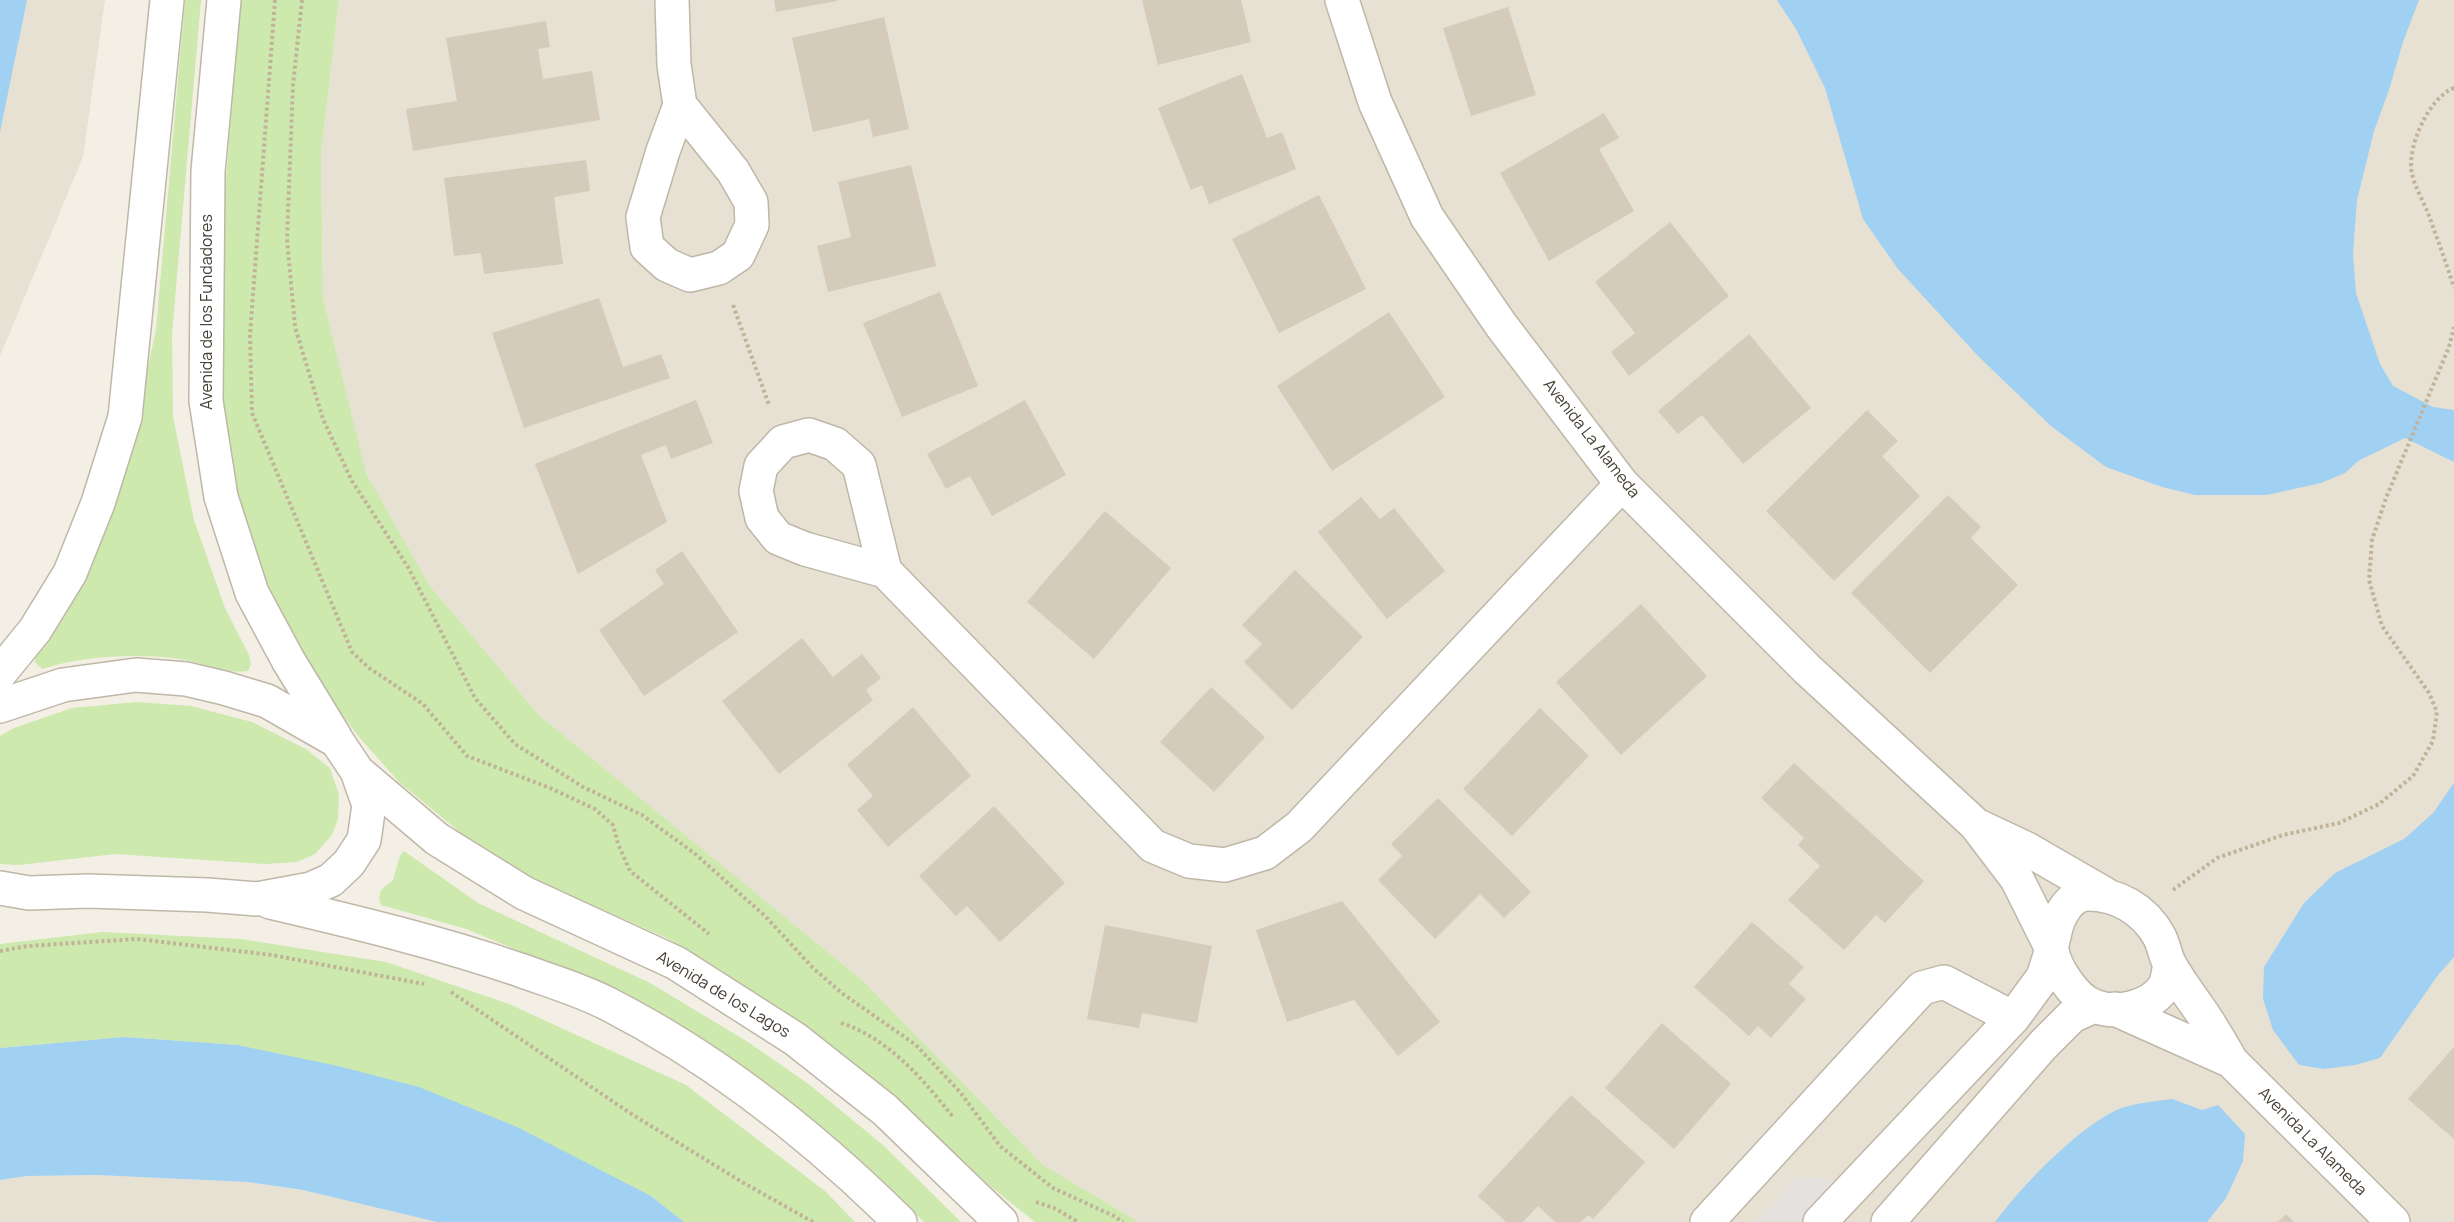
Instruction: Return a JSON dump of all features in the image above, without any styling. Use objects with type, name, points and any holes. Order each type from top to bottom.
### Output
[{"type":"street","points":[[0,673],[35,630],[70,573],[98,503],[125,417],[167,0]]},
{"type":"street","name":"Avenida de los Fundadores","points":[[224,0],[208,171],[206,401],[221,497],[252,593],[288,660],[357,771]]},
{"type":"street","points":[[672,0],[674,65],[680,105],[663,150],[643,217],[647,247],[667,265],[690,275],[719,268],[738,255],[752,225],[751,202],[733,171],[680,105]]},
{"type":"street","name":"Avenida La Alameda","points":[[1342,0],[1375,102],[1427,217],[1501,325],[1622,484],[1807,669],[1976,825],[2017,879],[2052,949]]},
{"type":"street","points":[[885,571],[859,465],[835,444],[809,435],[783,442],[761,466],[756,491],[762,518],[778,538],[805,549],[885,571],[1153,846],[1189,861],[1225,865],[1264,853],[1299,827],[1622,484]]},
{"type":"street","points":[[0,706],[63,685],[136,675],[186,680],[267,701],[337,741]]},
{"type":"street","points":[[256,899],[311,889],[331,880],[349,863],[364,840],[369,805],[357,771]]},
{"type":"street","name":"Avenida de los Lagos","points":[[357,771],[437,840],[508,884],[676,963],[795,1039],[885,1110],[1001,1222]]},
{"type":"street","name":"Avenida La Alameda","points":[[1976,825],[2027,849],[2105,894]]},
{"type":"street","points":[[10,893],[88,891],[256,899],[445,945],[549,980],[608,1004],[676,1043],[754,1096],[850,1172],[900,1222]]},
{"type":"street","points":[[1820,1222],[2013,1018],[2043,977],[2052,949],[2057,921],[2069,903],[2082,894],[2105,894],[2122,900],[2141,914],[2158,935],[2170,965],[2165,986],[2154,998],[2136,1007],[2105,1008],[2072,1016],[2043,1045],[1888,1222]]},
{"type":"street","points":[[2052,949],[2071,989],[2105,1008]]},
{"type":"street","name":"Avenida La Alameda","points":[[2170,965],[2231,1061],[2393,1222]]},
{"type":"street","points":[[1707,1222],[1922,988],[1944,982],[2013,1018]]},
{"type":"street","name":"Avenida La Alameda","points":[[2105,1008],[2231,1061]]},
{"type":"path","points":[[275,0],[250,335],[252,414],[352,652],[369,668],[423,704],[467,756],[550,788],[595,809],[613,825],[618,844],[630,871],[711,936]]},
{"type":"path","points":[[302,0],[293,85],[287,239],[295,327],[323,419],[352,481],[408,567],[475,698],[515,744],[583,786],[642,814],[694,853],[765,916],[814,969],[843,994],[916,1045],[960,1092],[1000,1146],[1053,1188],[1123,1222]]},
{"type":"path","points":[[2454,88],[2444,92],[2427,111],[2413,149],[2412,173],[2443,251],[2454,288]]},
{"type":"path","points":[[719,268],[783,442]]},
{"type":"path","points":[[2141,914],[2217,858],[2283,835],[2339,823],[2379,804],[2413,776],[2433,741],[2437,712],[2429,693],[2382,626],[2369,580],[2372,540],[2449,347],[2454,327]]},
{"type":"path","points":[[0,951],[28,946],[137,939],[272,955],[435,987]]},
{"type":"path","points":[[446,989],[633,1115],[742,1182],[813,1222]]},
{"type":"path","points":[[839,1022],[878,1040],[927,1084],[954,1118]]},
{"type":"path","points":[[1034,1202],[1054,1208],[1078,1222]]},
{"type":"shaded area","points":[[0,0],[105,0],[83,157],[0,356]]},
{"type":"shaded area","points":[[339,0],[2454,0],[2454,1222],[1139,1222],[1043,1165],[863,981],[539,715],[429,585],[366,473],[323,299],[321,154]]},
{"type":"shaded area","points":[[97,1175],[248,1182],[303,1190],[437,1222],[0,1222],[0,1180],[27,1176]]},
{"type":"shaded area","points":[[1796,1176],[1841,1180],[1801,1222],[1755,1222]]},
{"type":"green space","points":[[185,0],[201,0],[172,334],[173,417],[194,520],[225,608],[249,655],[251,665],[248,671],[239,672],[180,659],[129,656],[74,661],[42,669],[35,662],[36,653],[50,632],[120,492],[156,330]]},
{"type":"green space","points":[[239,0],[339,0],[321,154],[323,299],[366,473],[429,585],[539,715],[863,981],[1043,1165],[1139,1222],[1035,1222],[990,1186],[898,1100],[818,1038],[732,979],[667,938],[546,885],[479,848],[399,782],[359,737],[305,665],[265,585],[233,496],[219,394],[222,237]]},
{"type":"green space","points":[[136,702],[191,706],[252,722],[306,749],[330,768],[339,795],[338,819],[332,835],[315,854],[297,862],[265,864],[115,854],[19,865],[0,864],[0,736],[14,728],[72,708]]},
{"type":"green space","points":[[404,851],[478,903],[650,983],[748,1042],[810,1085],[883,1145],[961,1222],[924,1222],[866,1165],[799,1111],[570,972],[466,929],[381,905],[379,898],[381,890],[393,880],[400,856]]},
{"type":"green space","points":[[102,932],[241,939],[386,962],[509,1004],[686,1085],[825,1191],[855,1222],[684,1222],[651,1196],[237,1045],[125,1037],[0,1048],[0,944]]},
{"type":"water","points":[[0,0],[27,0],[0,132]]},
{"type":"water","points":[[1777,0],[2419,0],[2374,131],[2357,200],[2353,253],[2356,293],[2380,364],[2393,386],[2433,407],[2454,410],[2454,462],[2405,438],[2358,461],[2345,473],[2321,483],[2267,495],[2195,495],[2162,487],[2106,467],[2051,426],[1978,356],[1898,269],[1863,219],[1825,88],[1796,29]]},
{"type":"water","points":[[2454,783],[2454,957],[2438,975],[2380,1058],[2355,1065],[2324,1069],[2299,1065],[2273,1030],[2263,999],[2264,967],[2304,903],[2335,873],[2404,839],[2433,813]]},
{"type":"water","points":[[125,1037],[237,1045],[338,1066],[419,1087],[517,1127],[651,1196],[684,1222],[437,1222],[303,1190],[248,1182],[97,1175],[27,1176],[0,1180],[0,1048]]},
{"type":"water","points":[[2172,1099],[2202,1110],[2218,1105],[2245,1134],[2243,1161],[2226,1198],[2207,1222],[1995,1222],[2018,1193],[2063,1148],[2094,1123],[2124,1107]]},
{"type":"building","points":[[774,0],[837,0],[837,1],[776,12]]},
{"type":"building","points":[[1142,0],[1241,0],[1251,42],[1158,65]]},
{"type":"building","points":[[1508,7],[1536,95],[1471,116],[1443,28]]},
{"type":"building","points":[[884,17],[909,129],[873,137],[869,119],[813,132],[792,38]]},
{"type":"building","points":[[546,21],[550,47],[538,49],[543,79],[592,71],[600,120],[413,151],[406,109],[457,101],[446,38]]},
{"type":"building","points":[[1242,74],[1267,138],[1282,132],[1296,169],[1209,204],[1202,185],[1191,190],[1158,108]]},
{"type":"building","points":[[1604,113],[1619,138],[1599,149],[1634,211],[1549,261],[1500,173]]},
{"type":"building","points":[[586,160],[590,191],[554,197],[563,264],[484,274],[481,253],[454,256],[444,178]]},
{"type":"building","points":[[911,165],[936,266],[828,292],[817,246],[851,237],[838,182]]},
{"type":"building","points":[[1319,195],[1366,289],[1279,333],[1232,239]]},
{"type":"building","points":[[1670,222],[1729,296],[1629,376],[1611,352],[1635,333],[1595,282]]},
{"type":"building","points":[[940,292],[978,386],[902,417],[863,323]]},
{"type":"building","points":[[599,298],[623,367],[661,354],[670,378],[524,428],[492,333]]},
{"type":"building","points":[[1389,312],[1445,397],[1332,471],[1277,386]]},
{"type":"building","points":[[1749,334],[1811,408],[1743,464],[1702,415],[1678,434],[1658,411]]},
{"type":"building","points":[[696,400],[713,443],[671,459],[666,445],[641,455],[667,522],[578,574],[535,464]]},
{"type":"building","points":[[1025,400],[1066,475],[992,516],[970,476],[946,489],[927,454]]},
{"type":"building","points":[[1867,410],[1898,441],[1882,456],[1920,496],[1834,581],[1766,511]]},
{"type":"building","points":[[1948,495],[1981,527],[1971,538],[2018,585],[1930,673],[1851,593]]},
{"type":"building","points":[[1361,497],[1380,519],[1394,508],[1445,571],[1387,619],[1318,532]]},
{"type":"building","points":[[1105,511],[1171,568],[1094,659],[1027,602]]},
{"type":"building","points":[[682,551],[738,632],[644,696],[599,630],[664,584],[655,570]]},
{"type":"building","points":[[1295,570],[1363,637],[1292,710],[1244,662],[1262,644],[1242,625]]},
{"type":"building","points":[[1641,604],[1707,676],[1621,755],[1556,682]]},
{"type":"building","points":[[802,638],[833,677],[862,654],[881,678],[866,690],[873,700],[779,774],[722,701]]},
{"type":"building","points":[[1211,687],[1265,737],[1214,792],[1160,742]]},
{"type":"building","points":[[913,707],[971,776],[888,847],[857,810],[873,796],[847,765]]},
{"type":"building","points":[[1540,708],[1589,756],[1512,836],[1463,789]]},
{"type":"building","points":[[1794,763],[1924,881],[1885,923],[1876,915],[1844,950],[1788,900],[1820,866],[1798,845],[1804,838],[1761,798]]},
{"type":"building","points":[[1438,798],[1531,892],[1504,918],[1480,894],[1435,939],[1378,880],[1402,856],[1391,844]]},
{"type":"building","points":[[994,806],[1065,883],[1000,942],[967,906],[956,916],[919,876]]},
{"type":"building","points":[[1342,901],[1440,1022],[1398,1056],[1354,1000],[1287,1022],[1256,930]]},
{"type":"building","points":[[1752,922],[1804,967],[1789,984],[1806,999],[1771,1038],[1758,1026],[1749,1036],[1694,987]]},
{"type":"building","points":[[1105,925],[1212,946],[1197,1023],[1142,1013],[1139,1028],[1087,1019]]},
{"type":"building","points":[[1662,1023],[1731,1084],[1674,1149],[1605,1088]]},
{"type":"building","points":[[2454,1047],[2454,1139],[2408,1099]]},
{"type":"building","points":[[1571,1095],[1645,1162],[1593,1219],[1588,1215],[1581,1222],[1555,1222],[1538,1206],[1523,1222],[1506,1222],[1478,1196]]},
{"type":"building","points":[[2286,1214],[2294,1222],[2278,1222]]}]
